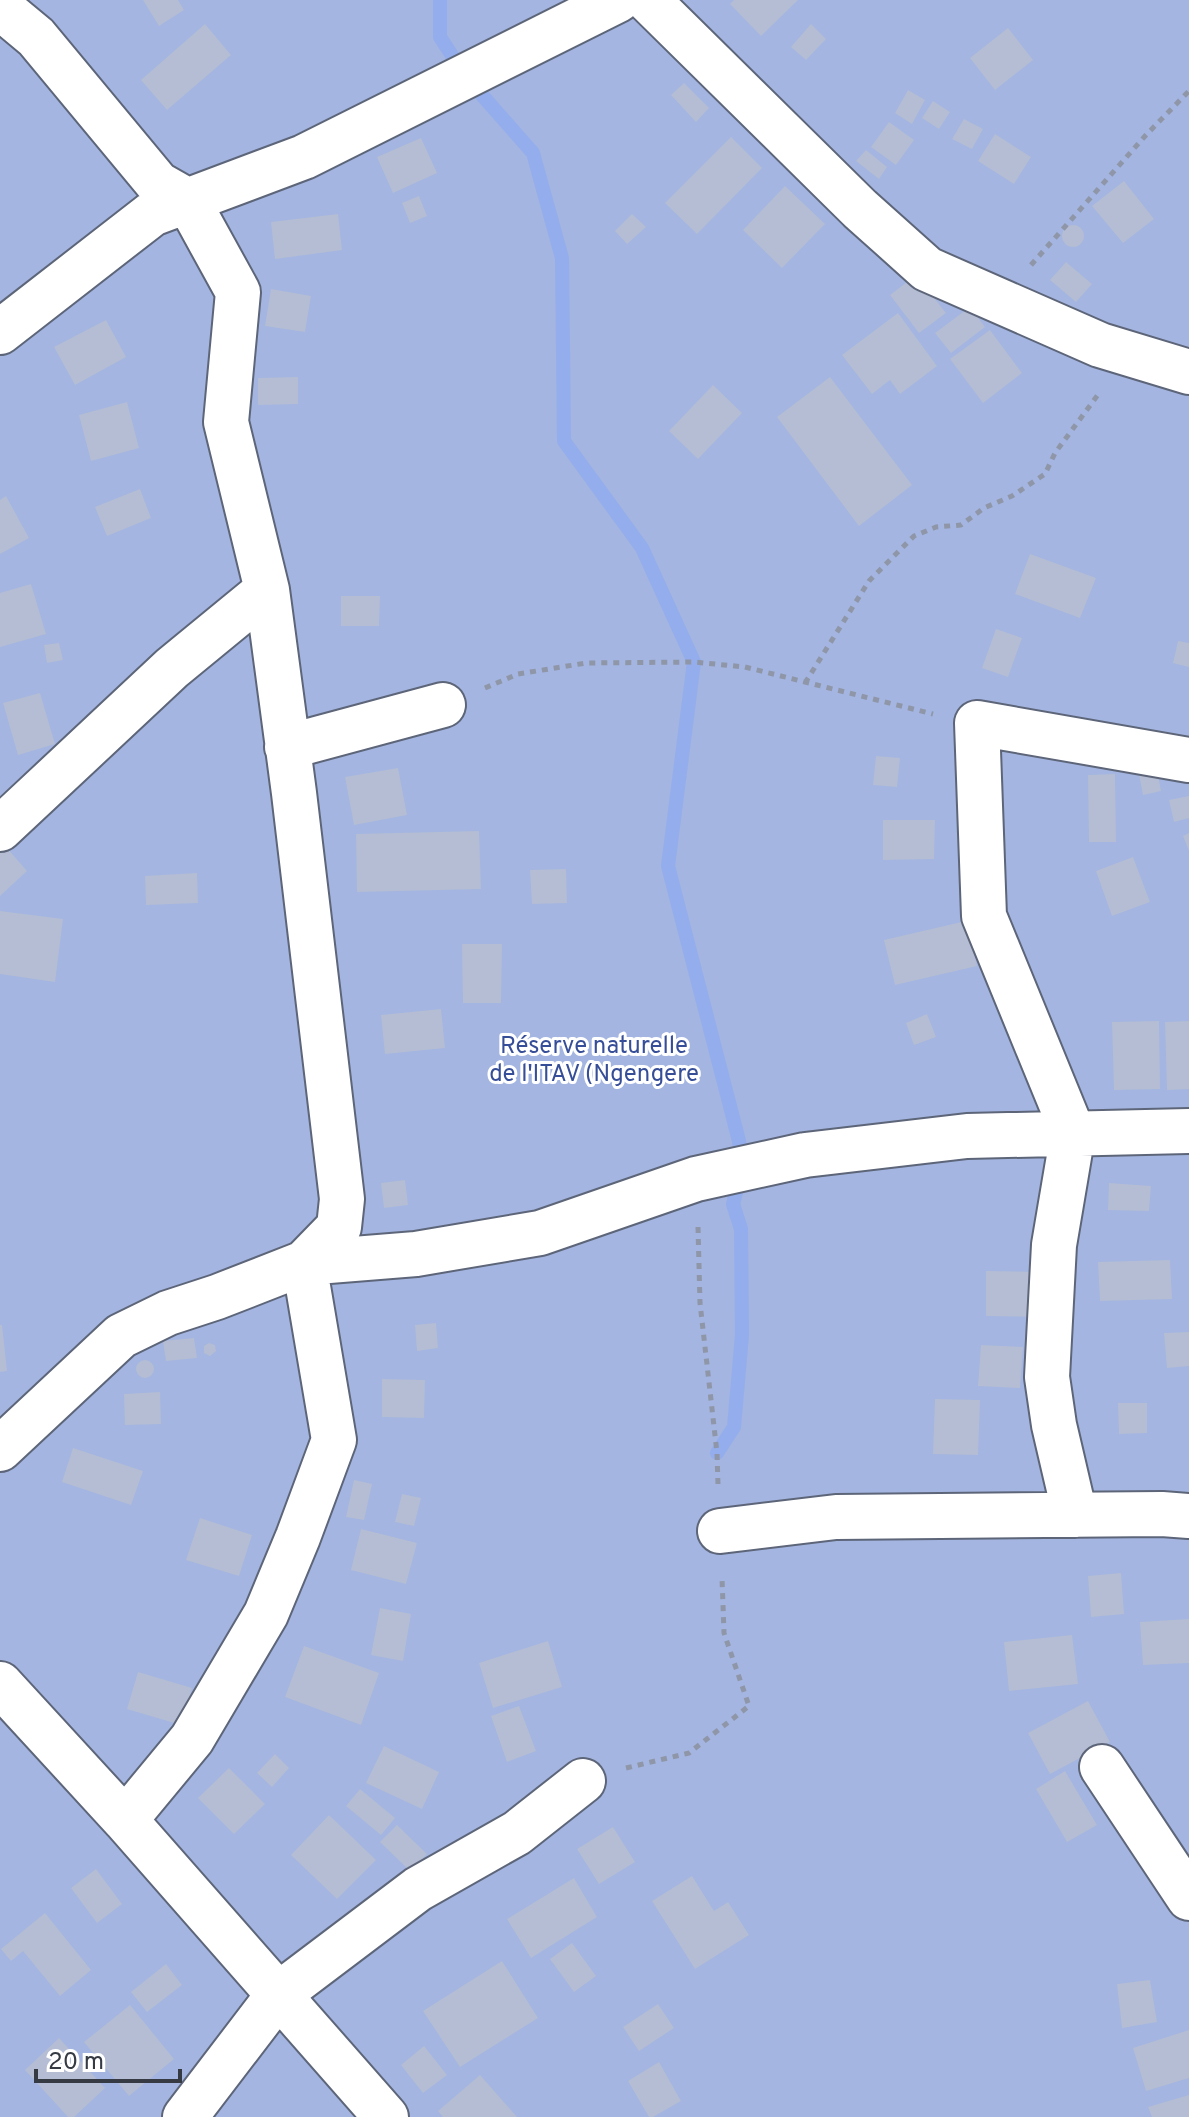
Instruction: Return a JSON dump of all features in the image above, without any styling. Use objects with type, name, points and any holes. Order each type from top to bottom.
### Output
[{"type":"street","points":[[0,332],[152,214],[304,157],[618,0]]},
{"type":"street","points":[[648,0],[860,209],[927,269],[1100,345],[1189,372]]},
{"type":"street","points":[[0,7],[36,37],[158,184],[188,201],[238,292],[226,422],[267,590],[342,1199],[339,1227],[304,1263]]},
{"type":"street","points":[[0,829],[172,668],[267,590]]},
{"type":"street","points":[[287,747],[443,705]]},
{"type":"street","points":[[1075,1515],[1054,1425],[1047,1377],[1054,1245],[1073,1133],[984,916],[977,723],[1189,760]]},
{"type":"street","points":[[0,1449],[121,1336],[168,1313],[304,1263],[416,1254],[540,1233],[696,1179],[820,1153],[967,1136],[1189,1131]]},
{"type":"street","points":[[125,1820],[192,1739],[266,1614],[334,1440],[304,1263]]},
{"type":"street","points":[[720,1531],[836,1517],[1189,1516]]},
{"type":"street","points":[[0,1684],[125,1820],[386,2117]]},
{"type":"street","points":[[1102,1767],[1189,1898]]},
{"type":"street","points":[[185,2117],[279,1994],[418,1889],[517,1833],[583,1781]]},
{"type":"path","points":[[999,302],[1146,135],[1189,91]]},
{"type":"path","points":[[805,683],[869,581],[914,536],[936,527],[961,525],[984,508],[1012,496],[1045,474],[1055,453],[1106,384],[1135,355]]},
{"type":"path","points":[[443,705],[518,674],[586,663],[694,662],[745,667],[977,723]]},
{"type":"path","points":[[583,1781],[603,1773],[689,1753],[749,1706],[724,1633],[717,1453],[700,1303],[696,1179]]},
{"type":"green space","name":"Réserve naturelle de l'ITAV (Ngengere","points":[[0,0],[1189,0],[1189,2117],[0,2117]]},
{"type":"building","points":[[143,0],[178,0],[184,10],[159,26]]},
{"type":"building","points":[[734,0],[798,0],[761,36],[730,4]]},
{"type":"building","points":[[205,24],[231,55],[167,110],[141,80]]},
{"type":"building","points":[[811,24],[826,39],[806,60],[791,47]]},
{"type":"building","points":[[1008,28],[1033,60],[995,90],[970,58]]},
{"type":"building","points":[[684,83],[709,108],[696,122],[671,95]]},
{"type":"building","points":[[908,90],[925,100],[912,124],[895,113]]},
{"type":"building","points":[[933,101],[950,112],[939,129],[922,118]]},
{"type":"building","points":[[964,119],[983,129],[972,149],[952,139]]},
{"type":"building","points":[[889,122],[914,140],[896,165],[871,147]]},
{"type":"building","points":[[995,134],[1031,157],[1014,184],[978,161]]},
{"type":"building","points":[[731,137],[762,168],[697,234],[665,203]]},
{"type":"building","points":[[421,138],[437,173],[393,193],[377,157]]},
{"type":"building","points":[[866,150],[887,167],[879,179],[856,161]]},
{"type":"building","points":[[1124,181],[1154,219],[1123,243],[1092,206]]},
{"type":"building","points":[[785,186],[825,224],[782,268],[743,230]]},
{"type":"building","points":[[419,196],[427,216],[410,223],[402,203]]},
{"type":"building","points":[[338,214],[342,250],[275,259],[271,222]]},
{"type":"building","points":[[632,214],[646,227],[627,244],[615,231]]},
{"type":"building","points":[[1073,225],[1081,228],[1084,236],[1081,244],[1073,247],[1065,244],[1062,236],[1065,228]]},
{"type":"building","points":[[1066,262],[1092,284],[1076,302],[1050,280]]},
{"type":"building","points":[[916,275],[946,313],[919,333],[890,295]]},
{"type":"building","points":[[271,289],[311,296],[305,332],[265,326]]},
{"type":"building","points":[[970,307],[985,327],[951,353],[935,333]]},
{"type":"building","points":[[898,313],[937,366],[900,394],[890,380],[872,394],[842,355]]},
{"type":"building","points":[[106,320],[126,357],[75,385],[54,347]]},
{"type":"building","points":[[990,330],[1022,373],[983,403],[950,359]]},
{"type":"building","points":[[298,377],[298,404],[258,405],[258,378]]},
{"type":"building","points":[[830,377],[912,485],[859,526],[777,417]]},
{"type":"building","points":[[713,385],[742,413],[698,459],[669,431]]},
{"type":"building","points":[[127,402],[139,448],[91,461],[79,415]]},
{"type":"building","points":[[140,489],[151,518],[107,536],[95,507]]},
{"type":"building","points":[[6,496],[29,538],[0,554],[0,500]]},
{"type":"building","points":[[1030,554],[1096,578],[1080,618],[1015,594]]},
{"type":"building","points":[[31,584],[46,634],[0,647],[0,593]]},
{"type":"building","points":[[341,596],[380,596],[379,626],[341,626]]},
{"type":"building","points":[[996,629],[1022,638],[1008,677],[982,668]]},
{"type":"building","points":[[1178,641],[1189,643],[1189,667],[1173,663]]},
{"type":"building","points":[[59,643],[63,660],[47,663],[44,645]]},
{"type":"building","points":[[40,693],[55,744],[18,755],[3,703]]},
{"type":"building","points":[[876,756],[900,758],[897,787],[873,785]]},
{"type":"building","points":[[398,768],[407,815],[354,825],[345,777]]},
{"type":"building","points":[[1157,770],[1161,791],[1143,795],[1139,774]]},
{"type":"building","points":[[1115,774],[1116,842],[1089,842],[1088,775]]},
{"type":"building","points":[[1189,796],[1189,818],[1174,822],[1169,800]]},
{"type":"building","points":[[883,820],[935,820],[934,859],[883,860]]},
{"type":"building","points":[[479,831],[481,889],[357,892],[356,834]]},
{"type":"building","points":[[1189,833],[1189,851],[1183,836]]},
{"type":"building","points":[[6,847],[27,871],[0,896],[0,853]]},
{"type":"building","points":[[1133,857],[1150,902],[1112,916],[1096,871]]},
{"type":"building","points":[[566,869],[567,903],[532,904],[530,870]]},
{"type":"building","points":[[197,873],[198,903],[146,905],[145,876]]},
{"type":"building","points":[[0,911],[63,919],[55,982],[0,974]]},
{"type":"building","points":[[966,921],[977,966],[895,985],[884,940]]},
{"type":"building","points":[[462,944],[502,944],[501,1003],[463,1003]]},
{"type":"building","points":[[441,1009],[445,1048],[385,1054],[381,1015]]},
{"type":"building","points":[[927,1014],[936,1037],[914,1045],[906,1023]]},
{"type":"building","points":[[1159,1021],[1160,1089],[1114,1090],[1112,1022]]},
{"type":"building","points":[[1189,1021],[1189,1089],[1167,1090],[1165,1022]]},
{"type":"building","points":[[405,1180],[408,1205],[384,1208],[381,1183]]},
{"type":"building","points":[[1109,1183],[1151,1186],[1149,1211],[1108,1210]]},
{"type":"building","points":[[1170,1260],[1172,1299],[1100,1301],[1098,1262]]},
{"type":"building","points":[[986,1271],[1042,1272],[1042,1317],[986,1316]]},
{"type":"building","points":[[436,1323],[438,1348],[417,1351],[415,1325]]},
{"type":"building","points":[[0,1325],[7,1371],[0,1372]]},
{"type":"building","points":[[1189,1332],[1189,1366],[1167,1368],[1164,1333]]},
{"type":"building","points":[[194,1338],[197,1358],[166,1361],[163,1341]]},
{"type":"building","points":[[209,1343],[215,1345],[216,1351],[210,1356],[204,1353],[204,1346]]},
{"type":"building","points":[[981,1345],[1023,1347],[1020,1388],[978,1386]]},
{"type":"building","points":[[145,1360],[154,1369],[145,1378],[136,1369]]},
{"type":"building","points":[[382,1379],[425,1380],[424,1418],[382,1417]]},
{"type":"building","points":[[160,1392],[161,1424],[125,1425],[124,1394]]},
{"type":"building","points":[[935,1399],[980,1400],[978,1455],[933,1454]]},
{"type":"building","points":[[1118,1403],[1147,1403],[1147,1433],[1119,1434]]},
{"type":"building","points":[[73,1448],[143,1471],[131,1505],[62,1482]]},
{"type":"building","points":[[354,1480],[372,1484],[364,1520],[346,1517]]},
{"type":"building","points":[[402,1494],[421,1498],[414,1526],[395,1522]]},
{"type":"building","points":[[200,1518],[252,1535],[239,1576],[186,1560]]},
{"type":"building","points":[[361,1529],[417,1543],[406,1584],[351,1570]]},
{"type":"building","points":[[1121,1573],[1124,1614],[1091,1617],[1088,1576]]},
{"type":"building","points":[[380,1608],[411,1614],[403,1661],[371,1655]]},
{"type":"building","points":[[1189,1619],[1189,1663],[1143,1665],[1140,1622]]},
{"type":"building","points":[[1072,1635],[1078,1684],[1009,1691],[1004,1642]]},
{"type":"building","points":[[548,1641],[562,1687],[493,1708],[479,1663]]},
{"type":"building","points":[[304,1646],[379,1673],[361,1725],[285,1697]]},
{"type":"building","points":[[138,1672],[192,1688],[181,1725],[127,1709]]},
{"type":"building","points":[[1088,1701],[1110,1742],[1050,1774],[1028,1733]]},
{"type":"building","points":[[519,1706],[536,1751],[507,1762],[491,1716]]},
{"type":"building","points":[[384,1746],[439,1772],[422,1809],[366,1783]]},
{"type":"building","points":[[275,1754],[289,1768],[272,1787],[257,1773]]},
{"type":"building","points":[[229,1768],[265,1804],[234,1834],[198,1798]]},
{"type":"building","points":[[1065,1771],[1097,1825],[1067,1842],[1036,1789]]},
{"type":"building","points":[[360,1789],[395,1818],[381,1835],[346,1806]]},
{"type":"building","points":[[329,1815],[376,1860],[337,1899],[291,1855]]},
{"type":"building","points":[[397,1825],[427,1854],[410,1871],[380,1842]]},
{"type":"building","points":[[613,1827],[635,1862],[599,1884],[577,1849]]},
{"type":"building","points":[[96,1869],[122,1904],[97,1923],[71,1888]]},
{"type":"building","points":[[692,1876],[714,1911],[728,1902],[749,1935],[695,1969],[652,1901]]},
{"type":"building","points":[[574,1878],[597,1917],[531,1958],[507,1919]]},
{"type":"building","points":[[45,1913],[91,1970],[60,1996],[23,1951],[11,1961],[1,1949]]},
{"type":"building","points":[[572,1943],[596,1976],[574,1992],[550,1959]]},
{"type":"building","points":[[502,1961],[538,2018],[460,2067],[423,2011]]},
{"type":"building","points":[[166,1964],[182,1985],[147,2012],[131,1992]]},
{"type":"building","points":[[1150,1980],[1157,2022],[1122,2028],[1117,1984]]},
{"type":"building","points":[[658,2004],[674,2028],[639,2051],[623,2027]]},
{"type":"building","points":[[130,2005],[174,2059],[129,2096],[84,2042]]},
{"type":"building","points":[[1189,2030],[1189,2078],[1146,2091],[1133,2048]]},
{"type":"building","points":[[59,2038],[105,2088],[74,2117],[68,2117],[25,2070]]},
{"type":"building","points":[[424,2046],[447,2075],[423,2093],[401,2065]]},
{"type":"building","points":[[659,2062],[681,2101],[649,2117],[628,2081]]},
{"type":"building","points":[[480,2075],[517,2117],[443,2117],[438,2111]]},
{"type":"building","points":[[1189,2095],[1189,2117],[1152,2117],[1148,2107]]},
{"type":"waterway","points":[[440,0],[440,37],[466,77],[533,153],[562,258],[564,441],[642,548],[694,662],[668,866],[739,1141],[742,1169],[733,1204],[741,1229],[742,1335],[734,1427],[717,1453]]}]
